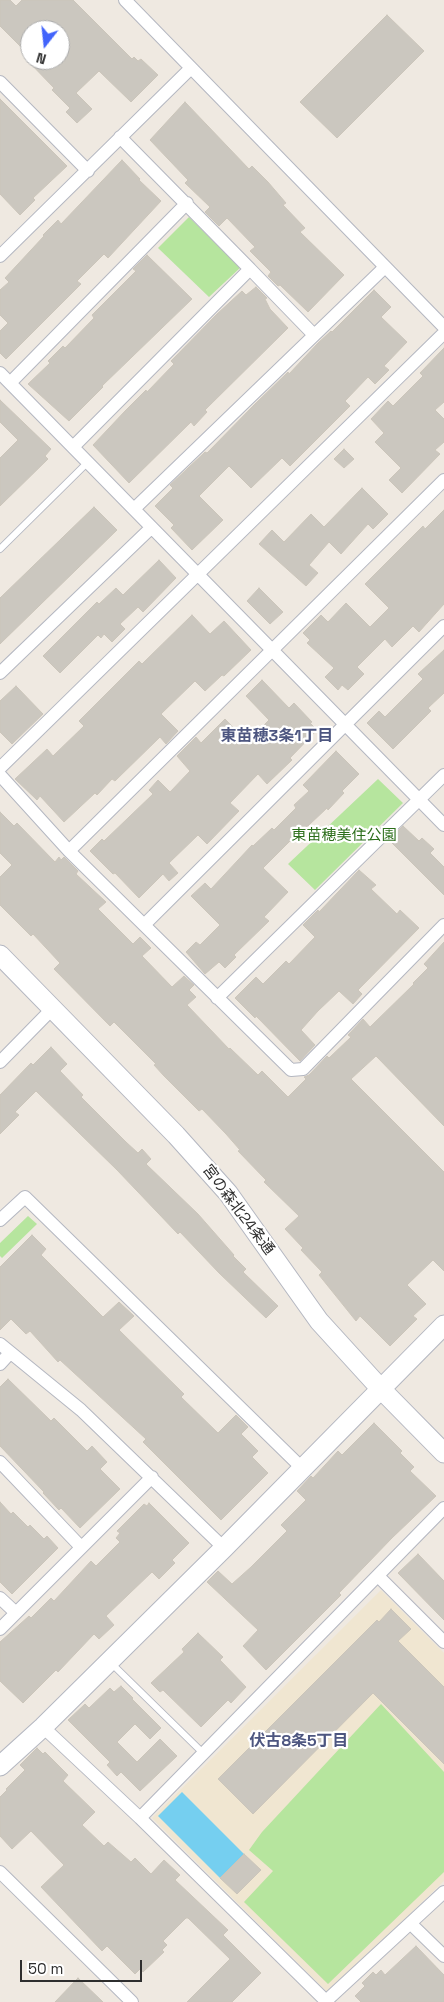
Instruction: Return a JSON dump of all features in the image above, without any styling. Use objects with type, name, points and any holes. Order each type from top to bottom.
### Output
[{"type":"street","points":[[124,0],[444,327]]},
{"type":"street","points":[[0,256],[191,68]]},
{"type":"street","points":[[0,82],[88,171]]},
{"type":"street","points":[[120,137],[314,335]]},
{"type":"street","points":[[10,382],[187,204]]},
{"type":"street","points":[[134,509],[385,267]]},
{"type":"street","points":[[73,446],[250,269]]},
{"type":"street","points":[[0,768],[444,333]]},
{"type":"street","points":[[0,373],[444,825]]},
{"type":"street","points":[[69,851],[444,480]]},
{"type":"street","points":[[0,673],[151,528]]},
{"type":"street","points":[[144,925],[444,626]]},
{"type":"street","points":[[0,775],[69,851],[291,1070],[302,1069],[444,925]]},
{"type":"street","points":[[217,998],[444,775]]},
{"type":"street","name":"宮の森北24条通","points":[[0,955],[176,1134],[228,1193],[319,1320],[380,1388],[444,1453]]},
{"type":"street","points":[[0,1062],[54,1008]]},
{"type":"street","points":[[0,1220],[25,1197],[302,1468]]},
{"type":"street","points":[[0,1766],[224,1548],[444,1325]]},
{"type":"street","points":[[0,1344],[81,1410],[224,1548]]},
{"type":"street","points":[[0,1364],[10,1353]]},
{"type":"street","points":[[0,1462],[82,1547]]},
{"type":"street","points":[[0,1629],[152,1477]]},
{"type":"street","points":[[140,1818],[444,1508]]},
{"type":"street","points":[[378,1576],[444,1642]]},
{"type":"street","points":[[0,1598],[16,1613]]},
{"type":"street","points":[[43,1726],[140,1818],[326,2002],[444,1892]]},
{"type":"street","points":[[0,1872],[132,2002]]},
{"type":"street","points":[[411,1924],[444,1956]]},
{"type":"lane","points":[[0,549],[88,462]]},
{"type":"lane","points":[[109,1661],[204,1754]]},
{"type":"shaded area","points":[[381,1590],[444,1653],[444,1881],[328,1993],[152,1818]]},
{"type":"green space","points":[[189,217],[240,268],[209,297],[158,248]]},
{"type":"green space","name":"東苗穂美住公園","points":[[378,779],[403,803],[315,890],[288,864]]},
{"type":"green space","points":[[28,1216],[37,1224],[2,1258],[0,1256],[0,1243]]},
{"type":"green space","points":[[381,1704],[444,1772],[444,1872],[328,1984],[244,1902],[273,1871],[249,1850],[262,1832]]},
{"type":"water","points":[[182,1792],[244,1854],[220,1878],[158,1816]]},
{"type":"building","points":[[0,0],[10,0],[16,6],[22,0],[73,0],[132,59],[134,57],[138,61],[141,59],[158,75],[131,102],[99,71],[76,93],[92,109],[77,123],[66,112],[70,108],[52,90],[54,88],[37,70],[70,70],[70,20],[20,20],[20,46],[0,26]]},
{"type":"building","points":[[387,15],[424,51],[337,138],[300,102]]},
{"type":"building","points":[[0,99],[67,166],[33,198],[35,200],[20,215],[0,194]]},
{"type":"building","points":[[185,102],[249,169],[252,166],[268,182],[286,203],[283,205],[305,228],[300,232],[344,275],[308,312],[268,276],[271,272],[250,251],[255,247],[227,218],[219,226],[205,212],[210,207],[185,183],[188,180],[150,140]]},
{"type":"building","points":[[122,160],[161,201],[108,258],[104,254],[77,281],[81,284],[6,359],[0,353],[0,331],[8,323],[0,315],[0,290],[9,282],[5,278],[43,235],[58,220],[61,224]]},
{"type":"building","points":[[147,255],[192,299],[102,386],[69,421],[28,384],[50,363],[48,361],[63,346],[65,348],[94,318],[92,315],[136,271],[133,269]]},
{"type":"building","points":[[256,287],[267,298],[265,299],[270,309],[288,328],[205,410],[207,412],[194,426],[191,422],[129,483],[93,445],[174,364],[171,361],[217,314],[242,291],[246,295]]},
{"type":"building","points":[[374,290],[391,307],[381,317],[407,342],[384,366],[389,370],[375,384],[368,377],[345,401],[350,406],[290,466],[282,458],[251,488],[229,466],[199,496],[223,520],[192,550],[171,528],[174,525],[155,506],[173,488],[170,485],[205,452],[207,453],[255,404],[288,372],[289,374],[318,343],[332,332]]},
{"type":"building","points":[[444,348],[444,402],[435,410],[444,419],[444,442],[435,450],[440,454],[402,493],[389,480],[401,468],[375,442],[384,433],[371,419],[388,401],[393,406],[423,376],[420,373]]},
{"type":"building","points":[[0,400],[51,449],[45,456],[48,459],[0,506],[0,458],[18,440],[0,422]]},
{"type":"building","points":[[344,449],[354,459],[344,468],[334,459]]},
{"type":"building","points":[[362,488],[388,514],[373,529],[368,524],[341,554],[329,542],[309,565],[318,573],[306,586],[259,544],[272,530],[284,542],[311,514],[324,527]]},
{"type":"building","points":[[94,507],[117,530],[0,644],[0,598]]},
{"type":"building","points":[[444,510],[444,604],[419,632],[413,626],[392,647],[385,639],[357,667],[364,674],[348,690],[342,685],[338,690],[325,677],[334,668],[307,643],[310,640],[303,633],[321,615],[328,622],[346,603],[370,627],[389,608],[365,584],[423,526],[425,529]]},
{"type":"building","points":[[159,560],[176,578],[143,612],[138,607],[120,624],[125,629],[112,642],[104,634],[101,638],[98,635],[60,673],[43,656],[97,602],[99,604],[116,588],[123,595]]},
{"type":"building","points":[[259,588],[283,612],[270,624],[247,601]]},
{"type":"building","points":[[192,615],[210,634],[224,621],[251,650],[205,691],[195,681],[161,714],[178,731],[166,744],[160,737],[115,781],[112,779],[97,795],[95,793],[64,822],[40,796],[37,800],[15,779],[47,749],[53,756],[84,726],[79,721],[139,661],[142,664]]},
{"type":"building","points":[[444,650],[444,693],[428,708],[431,711],[393,749],[367,723],[379,711],[385,717],[423,679],[418,674]]},
{"type":"building","points":[[262,680],[289,708],[294,703],[317,730],[290,758],[292,760],[267,784],[258,774],[230,803],[239,811],[207,844],[198,835],[169,863],[178,873],[169,881],[163,874],[139,898],[90,851],[102,839],[104,841],[153,794],[149,790],[158,780],[170,792],[190,771],[177,756],[196,737],[201,743],[225,719],[247,742],[269,720],[246,696]]},
{"type":"building","points":[[16,686],[43,714],[12,744],[0,732],[0,701]]},
{"type":"building","points":[[336,751],[359,774],[342,791],[344,793],[328,810],[327,808],[263,868],[288,892],[264,917],[269,921],[234,955],[236,957],[225,968],[219,962],[205,974],[186,952],[196,942],[200,945],[220,925],[191,896],[205,883],[211,889],[252,845],[272,828],[274,830],[296,808],[294,805],[309,791],[303,785]]},
{"type":"building","points":[[0,812],[14,826],[17,823],[55,862],[59,857],[61,860],[64,857],[78,871],[76,874],[106,902],[98,909],[133,944],[140,937],[151,948],[142,956],[172,987],[184,976],[194,985],[189,990],[196,997],[187,1005],[229,1049],[258,1075],[262,1071],[288,1097],[306,1079],[304,1077],[309,1075],[327,1056],[329,1058],[351,1037],[348,1035],[363,1019],[370,1027],[414,984],[428,968],[424,964],[444,942],[444,1126],[376,1056],[351,1079],[444,1172],[444,1271],[433,1260],[407,1285],[426,1304],[413,1316],[417,1319],[390,1346],[360,1316],[356,1321],[319,1275],[322,1272],[301,1250],[303,1248],[285,1229],[299,1216],[264,1182],[266,1180],[202,1109],[199,1111],[114,1022],[110,1026],[54,969],[60,963],[33,934],[31,936],[0,905],[0,877],[12,865],[0,853]]},
{"type":"building","points":[[403,826],[419,841],[422,838],[434,849],[430,853],[444,867],[444,895],[389,840]]},
{"type":"building","points":[[359,870],[376,885],[371,889],[397,914],[400,910],[419,928],[358,990],[362,994],[353,1004],[339,991],[301,1030],[315,1045],[300,1061],[256,1016],[255,1018],[235,998],[256,977],[263,984],[286,961],[289,964],[315,937],[303,925],[318,910],[319,912]]},
{"type":"building","points":[[51,1047],[67,1064],[60,1071],[83,1095],[81,1097],[138,1153],[142,1149],[151,1159],[146,1164],[198,1214],[246,1269],[243,1272],[278,1306],[266,1318],[180,1232],[178,1234],[117,1170],[36,1091],[15,1112],[19,1115],[0,1134],[0,1095],[31,1063],[33,1065]]},
{"type":"building","points":[[32,1235],[46,1249],[41,1255],[103,1317],[119,1302],[134,1316],[119,1330],[184,1394],[181,1397],[218,1433],[236,1415],[248,1427],[241,1434],[258,1451],[252,1457],[268,1473],[221,1520],[143,1442],[146,1439],[60,1360],[58,1362],[30,1331],[26,1334],[11,1319],[0,1330],[0,1267]]},
{"type":"building","points":[[8,1379],[51,1421],[54,1418],[87,1451],[92,1446],[107,1462],[100,1469],[120,1489],[80,1528],[61,1508],[59,1510],[0,1446],[0,1387]]},
{"type":"building","points":[[374,1423],[402,1451],[400,1453],[414,1467],[410,1471],[436,1496],[392,1538],[339,1593],[341,1595],[266,1670],[243,1646],[258,1630],[207,1582],[218,1571],[232,1584],[251,1567],[287,1531],[281,1525],[306,1500],[297,1491],[311,1476],[313,1478],[338,1451],[342,1455]]},
{"type":"building","points":[[0,1502],[11,1514],[13,1512],[44,1539],[47,1536],[58,1548],[12,1594],[0,1582]]},
{"type":"building","points":[[149,1503],[189,1543],[172,1560],[175,1563],[159,1579],[152,1572],[106,1616],[114,1625],[99,1639],[94,1634],[58,1672],[56,1670],[23,1703],[0,1681],[0,1642],[29,1616],[31,1618],[51,1598],[54,1601],[91,1561],[96,1566],[120,1542],[116,1538],[120,1533],[117,1531],[144,1504],[147,1506]]},
{"type":"building","points":[[418,1554],[444,1581],[444,1620],[398,1573]]},
{"type":"building","points":[[391,1609],[411,1629],[398,1641],[444,1687],[444,1764],[373,1693],[253,1814],[218,1779],[377,1620],[379,1622]]},
{"type":"building","points":[[198,1633],[223,1657],[220,1660],[246,1687],[231,1703],[228,1700],[201,1727],[163,1690],[160,1692],[151,1683],[184,1652],[182,1649]]},
{"type":"building","points":[[121,1686],[161,1728],[150,1739],[135,1724],[117,1742],[137,1762],[160,1739],[177,1756],[140,1791],[121,1772],[117,1776],[107,1765],[110,1762],[68,1720],[85,1704],[89,1708],[110,1688],[114,1692]]},
{"type":"building","points":[[37,1748],[43,1754],[45,1752],[68,1775],[63,1781],[95,1812],[82,1825],[104,1846],[108,1842],[131,1862],[135,1858],[151,1874],[164,1860],[180,1875],[175,1880],[228,1930],[223,1935],[261,1973],[232,2002],[187,2002],[230,1959],[188,1918],[163,1941],[167,1945],[162,1950],[164,1952],[143,1972],[140,1969],[135,1974],[107,1946],[102,1951],[41,1887],[64,1865],[31,1831],[12,1849],[0,1836],[0,1797],[25,1770],[20,1765]]},
{"type":"building","points":[[244,1854],[261,1870],[237,1894],[220,1878]]},
{"type":"building","points":[[416,1946],[444,1975],[444,2002],[361,2002],[355,1996],[365,1986],[362,1983],[373,1972],[376,1975],[381,1970],[385,1975]]},
{"type":"building","points":[[78,1978],[103,2002],[55,2002]]},
{"type":"district","name":"東苗穂3条1丁目","points":[[277,737]]},
{"type":"district","name":"伏古8条5丁目","points":[[299,1742]]}]
